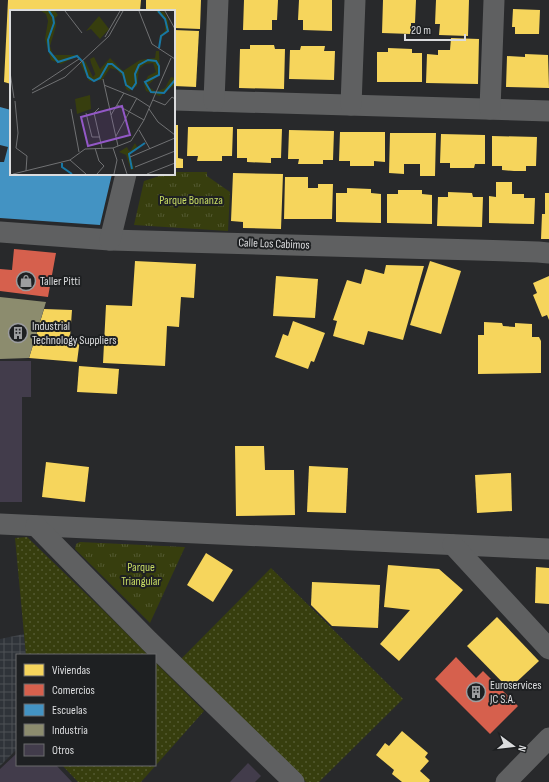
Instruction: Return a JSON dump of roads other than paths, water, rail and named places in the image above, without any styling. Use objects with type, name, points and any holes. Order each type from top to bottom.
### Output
[{"type":"street","points":[[214,101],[218,0]]},
{"type":"street","points":[[351,104],[355,0]]},
{"type":"street","points":[[490,109],[494,0]]},
{"type":"street","points":[[175,100],[549,111]]},
{"type":"street","points":[[110,240],[126,175]]},
{"type":"street","name":"Calle Los Cabimos","points":[[0,232],[110,240],[549,253]]},
{"type":"street","points":[[0,524],[549,549]]},
{"type":"street","points":[[36,526],[149,641],[294,782]]},
{"type":"street","points":[[453,545],[549,649]]},
{"type":"street","points":[[506,782],[549,738]]},
{"type":"place","name":"Taller Pitti","points":[[26,281]]},
{"type":"place","name":"Industrial Technology Suppliers","points":[[18,333]]},
{"type":"place","name":"Euroservices JC S.A.","points":[[476,692]]},
{"type":"park label","name":"Parque Bonanza","points":[[191,200]]},
{"type":"park label","name":"Parque Triangular","points":[[141,574]]}]
